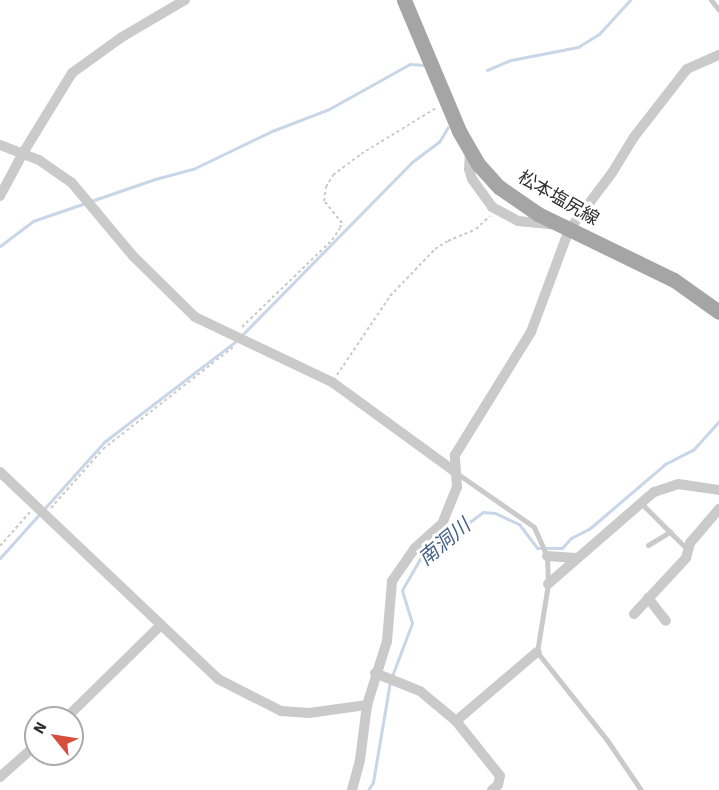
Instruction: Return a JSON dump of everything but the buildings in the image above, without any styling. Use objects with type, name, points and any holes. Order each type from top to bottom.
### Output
[{"type":"main road","name":"松本塩尻線","points":[[404,0],[470,151],[487,175],[510,197],[564,227],[674,280],[710,303],[719,312]]},
{"type":"street","points":[[0,196],[22,153],[72,73],[122,37],[185,0]]},
{"type":"street","points":[[352,790],[360,760],[367,705],[375,673],[387,641],[392,581],[415,548],[442,524],[457,487],[454,471],[455,454],[531,332],[564,227],[612,173],[634,137],[687,69],[719,55]]},
{"type":"street","points":[[0,145],[39,160],[72,183],[133,256],[195,317],[332,382],[454,471]]},
{"type":"street","points":[[470,151],[469,169],[472,179],[484,199],[495,210],[518,221],[564,227]]},
{"type":"street","points":[[0,472],[218,679],[281,711],[309,713],[367,705]]},
{"type":"street","points":[[548,584],[654,492],[678,484],[719,490]]},
{"type":"street","points":[[633,614],[686,558],[690,543],[719,509]]},
{"type":"street","points":[[547,556],[576,558]]},
{"type":"street","points":[[648,598],[666,621]]},
{"type":"street","points":[[78,706],[160,626]]},
{"type":"street","points":[[456,721],[537,652]]},
{"type":"street","points":[[375,673],[420,691],[456,721],[500,776],[498,785],[492,790]]},
{"type":"street","points":[[0,777],[24,756]]},
{"type":"lane","points":[[711,0],[719,10]]},
{"type":"lane","points":[[454,471],[534,527],[547,556],[548,584],[537,652],[607,740],[641,790]]},
{"type":"lane","points":[[641,503],[688,550]]},
{"type":"lane","points":[[648,545],[670,532]]},
{"type":"path","points":[[46,515],[103,449],[238,337],[332,240],[342,223],[324,201],[326,187],[333,175],[361,154],[447,101]]},
{"type":"path","points":[[332,382],[390,296],[435,249],[448,240],[476,229],[495,210]]},
{"type":"path","points":[[0,546],[36,506]]},
{"type":"waterway","points":[[487,70],[511,60],[578,47],[599,34],[630,0]]},
{"type":"waterway","points":[[0,246],[33,221],[155,179],[193,169],[272,131],[329,109],[410,64],[424,65]]},
{"type":"waterway","points":[[241,336],[412,162],[439,142],[448,127]]},
{"type":"waterway","points":[[0,558],[104,442],[236,341]]},
{"type":"waterway","name":"南洞川","points":[[392,676],[412,623],[402,590],[420,559],[483,512],[495,513],[519,524],[537,548],[562,548],[571,538],[589,529],[665,464],[693,450],[719,421]]},
{"type":"waterway","name":"南洞川","points":[[368,790],[373,782],[390,682]]}]
